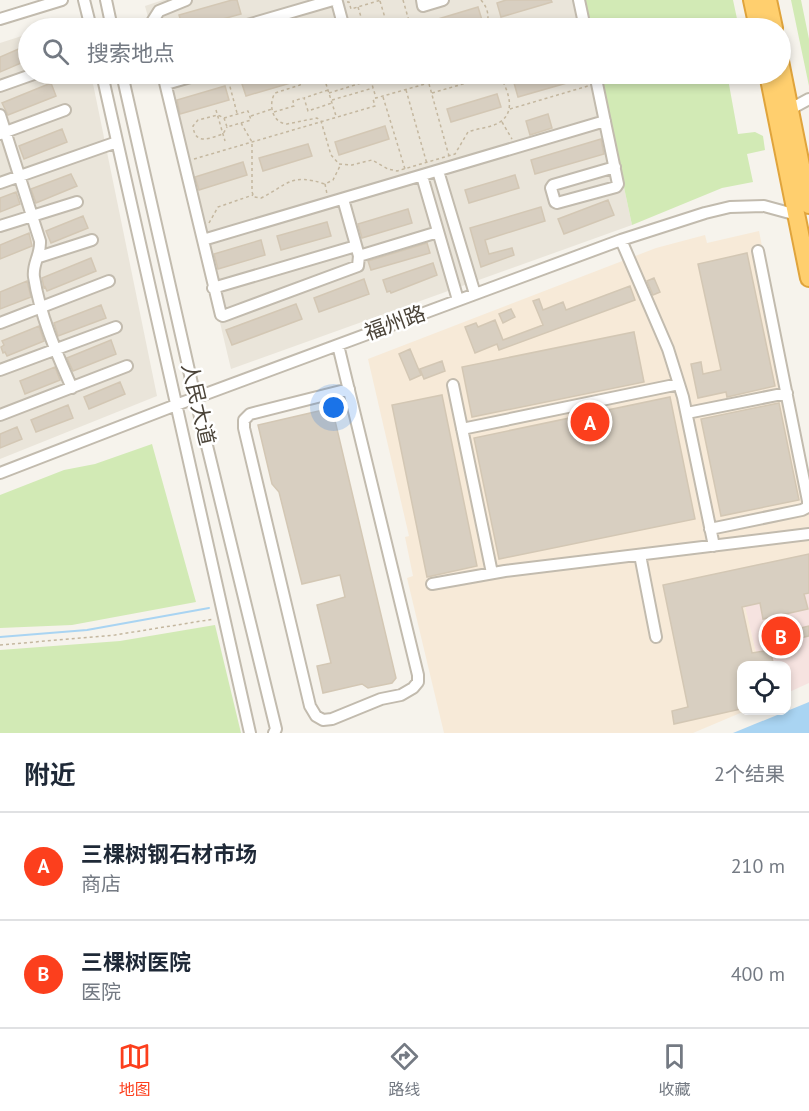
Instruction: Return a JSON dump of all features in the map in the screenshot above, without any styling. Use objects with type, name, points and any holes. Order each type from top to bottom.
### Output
[{"type":"highway","points":[[752,0],[756,18]]},
{"type":"highway","points":[[768,0],[772,18]]},
{"type":"highway","points":[[772,84],[783,113]]},
{"type":"highway","points":[[781,84],[783,113],[803,210],[808,270]]},
{"type":"street","points":[[0,19],[62,0]]},
{"type":"street","points":[[84,0],[88,18]]},
{"type":"street","points":[[106,0],[110,18]]},
{"type":"street","points":[[153,18],[159,11],[186,0]]},
{"type":"street","points":[[271,18],[333,0],[338,6],[341,18]]},
{"type":"street","points":[[422,0],[423,6],[443,0]]},
{"type":"street","points":[[579,0],[583,16]]},
{"type":"street","points":[[0,86],[18,80]]},
{"type":"street","name":"人民大道","points":[[104,84],[250,733]]},
{"type":"street","name":"人民大道","points":[[125,84],[196,397],[276,729],[274,733]]},
{"type":"street","points":[[165,84],[213,288],[219,311],[223,316],[353,269],[359,263],[358,251],[343,199]]},
{"type":"street","points":[[597,84],[615,167],[618,184],[616,187],[555,202],[551,188],[553,185],[615,167]]},
{"type":"street","points":[[783,113],[809,99]]},
{"type":"street","points":[[3,133],[66,110]]},
{"type":"street","points":[[0,114],[3,133],[40,241],[39,257],[33,266],[41,307],[55,349],[72,388]]},
{"type":"street","points":[[202,240],[605,121]]},
{"type":"street","points":[[0,183],[117,142]]},
{"type":"street","points":[[438,171],[475,294]]},
{"type":"street","points":[[422,176],[459,300]]},
{"type":"street","points":[[0,226],[77,202]]},
{"type":"street","name":"福州路","points":[[0,473],[196,397],[621,240],[730,207],[764,206],[803,210]]},
{"type":"street","points":[[213,288],[438,232]]},
{"type":"street","points":[[39,257],[92,240]]},
{"type":"street","points":[[621,240],[668,349],[679,384],[687,412],[714,546]]},
{"type":"street","points":[[710,529],[808,507],[758,251]]},
{"type":"street","points":[[0,322],[109,281]]},
{"type":"street","points":[[0,370],[116,327]]},
{"type":"street","points":[[338,345],[349,389],[418,675],[418,682],[401,695],[381,699],[332,719],[323,720],[316,716],[310,706],[246,440],[244,420],[250,414],[349,389]]},
{"type":"street","points":[[0,415],[127,366]]},
{"type":"street","points":[[462,429],[679,384]]},
{"type":"street","points":[[453,385],[492,573]]},
{"type":"street","points":[[687,412],[787,393]]},
{"type":"street","points":[[432,584],[492,573],[809,534]]},
{"type":"street","points":[[640,555],[656,637]]},
{"type":"path","points":[[338,6],[349,2],[351,9],[380,0],[385,18]]},
{"type":"path","points":[[403,0],[408,18]]},
{"type":"path","points":[[481,0],[487,10],[487,18]]},
{"type":"path","points":[[576,18],[583,16]]},
{"type":"path","points":[[229,84],[238,114]]},
{"type":"path","points":[[301,84],[275,93],[271,101],[276,119],[282,124],[317,118],[321,121],[331,155],[341,165],[372,160],[393,171],[450,156],[457,152],[468,132],[501,121],[507,114],[510,104],[504,84]]},
{"type":"path","points":[[326,84],[336,117]]},
{"type":"path","points":[[329,93],[358,84]]},
{"type":"path","points":[[372,84],[376,98]]},
{"type":"path","points":[[184,162],[375,106],[373,99],[424,84]]},
{"type":"path","points":[[428,84],[450,156]]},
{"type":"path","points":[[431,93],[462,84]]},
{"type":"path","points":[[509,109],[579,84]]},
{"type":"path","points":[[304,98],[308,111],[373,88]]},
{"type":"path","points":[[406,89],[426,163]]},
{"type":"path","points":[[250,116],[294,106],[293,101],[328,90]]},
{"type":"path","points":[[383,96],[405,169]]},
{"type":"path","points":[[216,110],[225,141]]},
{"type":"path","points":[[248,111],[250,116],[251,120],[227,127],[223,134],[206,140],[195,134],[194,126],[198,120],[218,115],[224,118],[248,111]]},
{"type":"path","points":[[224,118],[227,127]]},
{"type":"path","points":[[501,121],[517,147]]},
{"type":"path","points":[[242,123],[252,142],[253,195]]},
{"type":"path","points":[[253,195],[258,199],[281,185],[303,179],[324,184],[333,180],[341,165]]},
{"type":"path","points":[[202,240],[218,207],[253,195]]},
{"type":"path","points":[[0,645],[115,635],[224,617]]},
{"type":"shaded area","points":[[163,0],[585,0],[589,18],[148,18],[145,6]]},
{"type":"shaded area","points":[[18,37],[18,84],[93,84],[157,396],[0,459],[0,43]]},
{"type":"shaded area","points":[[163,84],[602,84],[632,225],[231,369]]},
{"type":"shaded area","points":[[759,231],[809,484],[809,554],[737,570],[758,661],[737,661],[737,714],[693,733],[444,733],[407,578],[413,576],[405,537],[409,536],[368,359],[656,248],[705,235],[707,243]]},
{"type":"shaded area","points":[[809,592],[809,683],[791,691],[791,661],[758,661],[745,606]]},
{"type":"green space","points":[[585,0],[733,0],[737,18],[589,18]]},
{"type":"green space","points":[[791,0],[801,0],[809,39],[809,86]]},
{"type":"green space","points":[[602,84],[729,84],[738,134],[755,132],[763,136],[765,150],[747,154],[753,182],[722,188],[632,225]]},
{"type":"green space","points":[[152,444],[196,602],[72,625],[0,628],[0,495],[64,470],[95,464]]},
{"type":"green space","points":[[215,625],[241,733],[0,733],[0,650],[120,641]]},
{"type":"water","points":[[809,702],[809,733],[733,733],[777,715],[791,715],[791,709]]},
{"type":"building","points":[[232,0],[237,0],[241,14],[226,18],[180,18],[179,15]]},
{"type":"building","points":[[506,0],[551,0],[552,2],[501,17],[497,3]]},
{"type":"building","points":[[478,7],[481,18],[441,18]]},
{"type":"building","points":[[18,49],[18,64],[0,72],[0,57]]},
{"type":"building","points":[[49,84],[51,84],[56,96],[8,115],[2,103]]},
{"type":"building","points":[[242,84],[287,84],[246,96]]},
{"type":"building","points":[[514,84],[564,84],[518,97]]},
{"type":"building","points":[[225,86],[229,100],[180,114],[177,100]]},
{"type":"building","points":[[497,94],[501,107],[451,122],[447,109]]},
{"type":"building","points":[[548,114],[552,128],[530,135],[526,121]]},
{"type":"building","points":[[385,126],[389,139],[339,155],[335,142]]},
{"type":"building","points":[[62,129],[67,142],[24,159],[19,146]]},
{"type":"building","points":[[601,139],[604,154],[535,174],[531,160]]},
{"type":"building","points":[[308,144],[312,156],[263,171],[259,158]]},
{"type":"building","points":[[243,162],[247,175],[199,190],[195,177]]},
{"type":"building","points":[[71,174],[77,186],[36,203],[31,189]]},
{"type":"building","points":[[515,175],[519,188],[469,203],[465,190]]},
{"type":"building","points":[[16,192],[20,204],[0,212],[0,198]]},
{"type":"building","points":[[608,200],[614,215],[564,234],[558,219]]},
{"type":"building","points":[[541,207],[545,221],[485,240],[489,254],[512,248],[514,255],[481,267],[470,228]]},
{"type":"building","points":[[408,209],[412,223],[362,238],[358,224]]},
{"type":"building","points":[[83,216],[88,228],[51,243],[46,231]]},
{"type":"building","points":[[327,222],[331,236],[281,250],[277,236]]},
{"type":"building","points":[[29,233],[32,246],[0,259],[0,245]]},
{"type":"building","points":[[261,240],[265,255],[218,269],[214,254]]},
{"type":"building","points":[[427,243],[430,253],[371,270],[368,261]]},
{"type":"building","points":[[747,253],[775,386],[727,397],[726,392],[698,398],[691,364],[701,362],[703,374],[721,370],[698,264]]},
{"type":"building","points":[[91,258],[96,271],[47,291],[44,288],[42,278]]},
{"type":"building","points":[[433,263],[437,275],[391,293],[387,292],[383,280]]},
{"type":"building","points":[[654,278],[660,292],[653,295],[647,281]]},
{"type":"building","points":[[364,279],[369,294],[319,312],[314,298]]},
{"type":"building","points":[[27,281],[31,297],[0,309],[0,292]]},
{"type":"building","points":[[630,286],[635,300],[499,350],[497,344],[475,353],[465,327],[476,323],[478,327],[495,320],[503,340],[543,325],[533,301],[539,299],[543,310],[563,302],[566,310]]},
{"type":"building","points":[[296,304],[302,319],[232,345],[226,330]]},
{"type":"building","points":[[101,305],[106,318],[58,336],[54,323]]},
{"type":"building","points":[[511,309],[515,317],[503,323],[499,314]]},
{"type":"building","points":[[39,326],[44,341],[7,356],[5,352],[3,353],[2,341]]},
{"type":"building","points":[[634,332],[644,382],[472,417],[462,367]]},
{"type":"building","points":[[111,340],[116,354],[73,371],[67,358]]},
{"type":"building","points":[[410,349],[421,375],[410,380],[399,354]]},
{"type":"building","points":[[442,361],[445,371],[424,379],[420,369]]},
{"type":"building","points":[[55,367],[60,380],[25,394],[20,381]]},
{"type":"building","points":[[120,382],[125,394],[89,409],[84,397]]},
{"type":"building","points":[[442,395],[477,566],[427,577],[392,405]]},
{"type":"building","points":[[670,397],[695,519],[499,559],[474,438]]},
{"type":"building","points":[[779,403],[799,500],[721,516],[701,419]]},
{"type":"building","points":[[68,405],[73,418],[36,432],[31,420]]},
{"type":"building","points":[[332,408],[396,678],[392,683],[368,688],[362,684],[323,693],[317,666],[331,663],[317,605],[345,597],[340,575],[302,584],[279,492],[272,484],[258,425]]},
{"type":"building","points":[[17,427],[22,439],[0,448],[0,434]]},
{"type":"building","points":[[809,554],[809,593],[804,594],[808,609],[763,619],[760,603],[742,607],[752,653],[770,650],[773,661],[737,661],[737,710],[674,724],[672,711],[688,707],[663,585]]},
{"type":"building","points":[[809,626],[809,636],[764,646],[762,637]]},
{"type":"waterway","points":[[0,637],[87,630],[209,608]]},
{"type":"place","name":"三棵树钢石材市场","points":[[590,422]]},
{"type":"place","name":"三棵树医院","points":[[781,636]]}]
